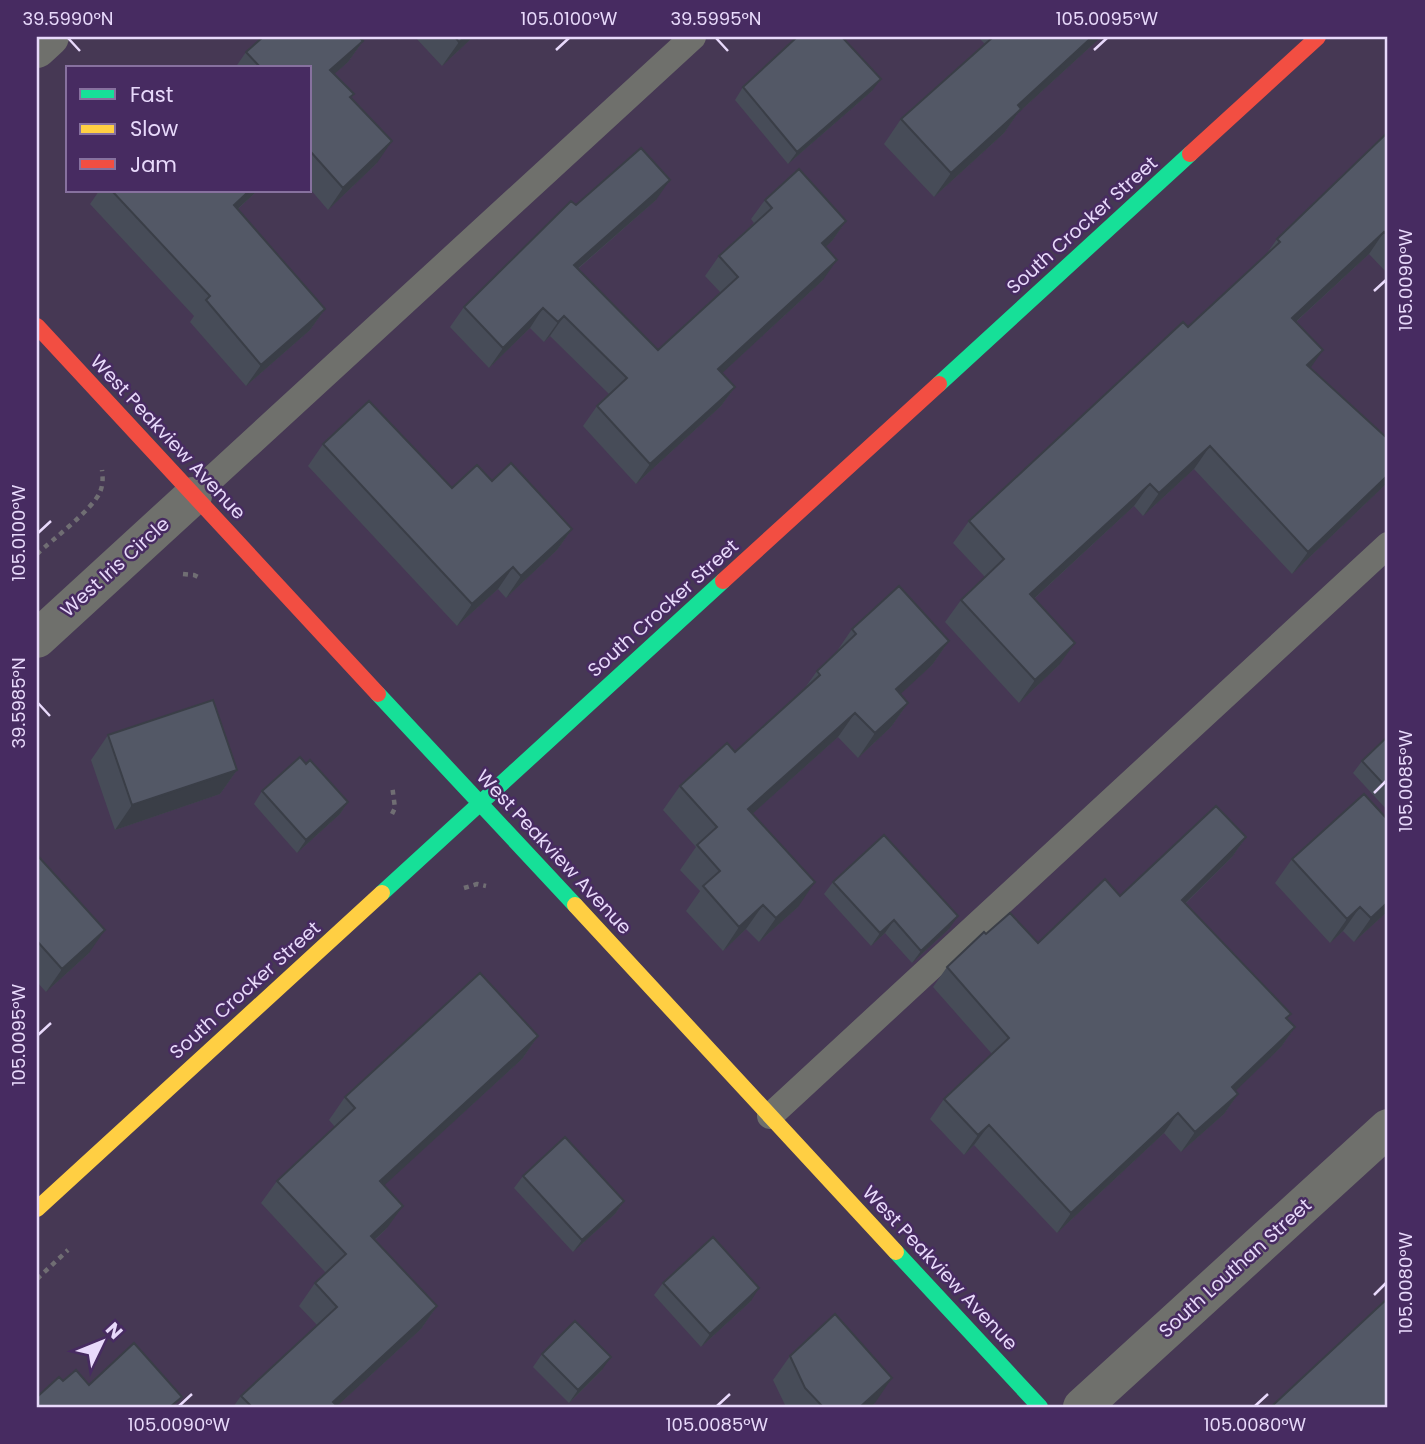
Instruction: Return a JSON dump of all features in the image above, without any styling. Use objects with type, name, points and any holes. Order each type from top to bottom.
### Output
[{"type":"street","points":[[37,49],[50,37]]},
{"type":"street","name":"South Crocker Street","points":[[37,1209],[1318,37]]},
{"type":"street","name":"West Peakview Avenue","points":[[37,326],[1041,1407]]},
{"type":"street","name":"West Iris Circle","points":[[37,639],[193,496]]},
{"type":"street","name":"South Louthan Street","points":[[1082,1407],[1388,1128]]},
{"type":"lane","points":[[193,496],[693,37]]},
{"type":"lane","points":[[770,1116],[1388,545]]},
{"type":"path","points":[[37,554],[90,506],[99,494],[103,480],[102,466]]},
{"type":"path","points":[[178,574],[194,575],[211,585]]},
{"type":"path","points":[[389,779],[394,791],[395,808],[389,820]]},
{"type":"path","points":[[463,888],[477,884],[491,887]]},
{"type":"path","points":[[37,1279],[77,1242]]},
{"type":"building","points":[[263,37],[359,37],[363,41],[330,70],[354,94],[350,97],[392,141],[343,188],[312,153],[312,66],[259,66],[246,52]]},
{"type":"building","points":[[797,37],[842,37],[881,79],[797,152],[743,87]]},
{"type":"building","points":[[993,37],[1092,37],[1018,105],[1021,109],[951,173],[901,119]]},
{"type":"building","points":[[1388,132],[1388,236],[1384,232],[1292,318],[1323,350],[1307,365],[1388,439],[1388,475],[1308,552],[1210,446],[1159,493],[1150,484],[1030,594],[1075,643],[1035,680],[961,600],[1004,559],[969,521],[1183,322],[1188,327],[1280,242],[1277,239]]},
{"type":"building","points":[[641,148],[670,180],[574,265],[658,350],[738,277],[719,256],[772,208],[765,200],[799,169],[846,221],[822,243],[837,260],[718,369],[735,387],[650,464],[597,406],[627,378],[564,316],[558,322],[543,308],[503,348],[464,307],[571,201],[576,205]]},
{"type":"building","points":[[113,192],[248,192],[234,205],[325,309],[261,365],[206,300],[210,296]]},
{"type":"building","points":[[369,401],[452,488],[477,465],[492,481],[511,463],[572,529],[521,576],[513,567],[472,604],[323,444]]},
{"type":"building","points":[[899,586],[949,641],[896,689],[908,703],[875,733],[855,713],[748,809],[815,882],[776,918],[763,905],[739,927],[703,886],[720,871],[697,845],[717,827],[680,786],[727,743],[735,752],[820,675],[817,671],[856,634],[852,629]]},
{"type":"building","points":[[213,700],[237,770],[132,805],[108,735]]},
{"type":"building","points":[[1388,736],[1388,789],[1362,761]]},
{"type":"building","points":[[300,757],[306,764],[310,760],[348,802],[306,840],[262,791]]},
{"type":"building","points":[[1364,794],[1388,820],[1388,902],[1371,918],[1360,907],[1347,919],[1292,859]]},
{"type":"building","points":[[1216,806],[1246,837],[1182,900],[1291,1014],[1286,1018],[1295,1027],[1232,1087],[1238,1094],[1195,1132],[1178,1113],[1071,1213],[989,1125],[978,1135],[944,1099],[1009,1038],[947,967],[984,932],[986,934],[1010,913],[1038,943],[1105,879],[1120,896]]},
{"type":"building","points":[[884,835],[958,916],[921,951],[894,920],[880,933],[833,882]]},
{"type":"building","points":[[37,855],[105,930],[62,969],[37,941]]},
{"type":"building","points":[[480,973],[538,1036],[380,1181],[403,1206],[371,1236],[437,1306],[333,1402],[338,1407],[252,1407],[241,1396],[337,1307],[315,1283],[346,1254],[277,1181],[355,1108],[345,1097]]},
{"type":"building","points":[[565,1137],[624,1201],[582,1240],[523,1176]]},
{"type":"building","points":[[713,1237],[759,1288],[710,1334],[663,1283]]},
{"type":"building","points":[[1388,1298],[1388,1407],[1271,1407]]},
{"type":"building","points":[[835,1314],[892,1378],[860,1407],[823,1407],[805,1388],[790,1356]]},
{"type":"building","points":[[575,1321],[611,1357],[578,1390],[542,1354]]},
{"type":"building","points":[[134,1343],[182,1397],[170,1407],[37,1407],[37,1397],[59,1377],[63,1381],[76,1370],[89,1385]]},
{"type":"traffic: fast","points":[[939,384],[1190,154]]},
{"type":"traffic: fast","points":[[382,893],[723,581]]},
{"type":"traffic: fast","points":[[378,694],[575,905]]},
{"type":"traffic: fast","points":[[896,1252],[1040,1407]]},
{"type":"traffic: slow","points":[[37,1209],[382,893]]},
{"type":"traffic: slow","points":[[575,905],[896,1252]]},
{"type":"traffic: jam","points":[[1190,154],[1318,37]]},
{"type":"traffic: jam","points":[[37,326],[378,694]]},
{"type":"traffic: jam","points":[[723,581],[939,384]]}]
